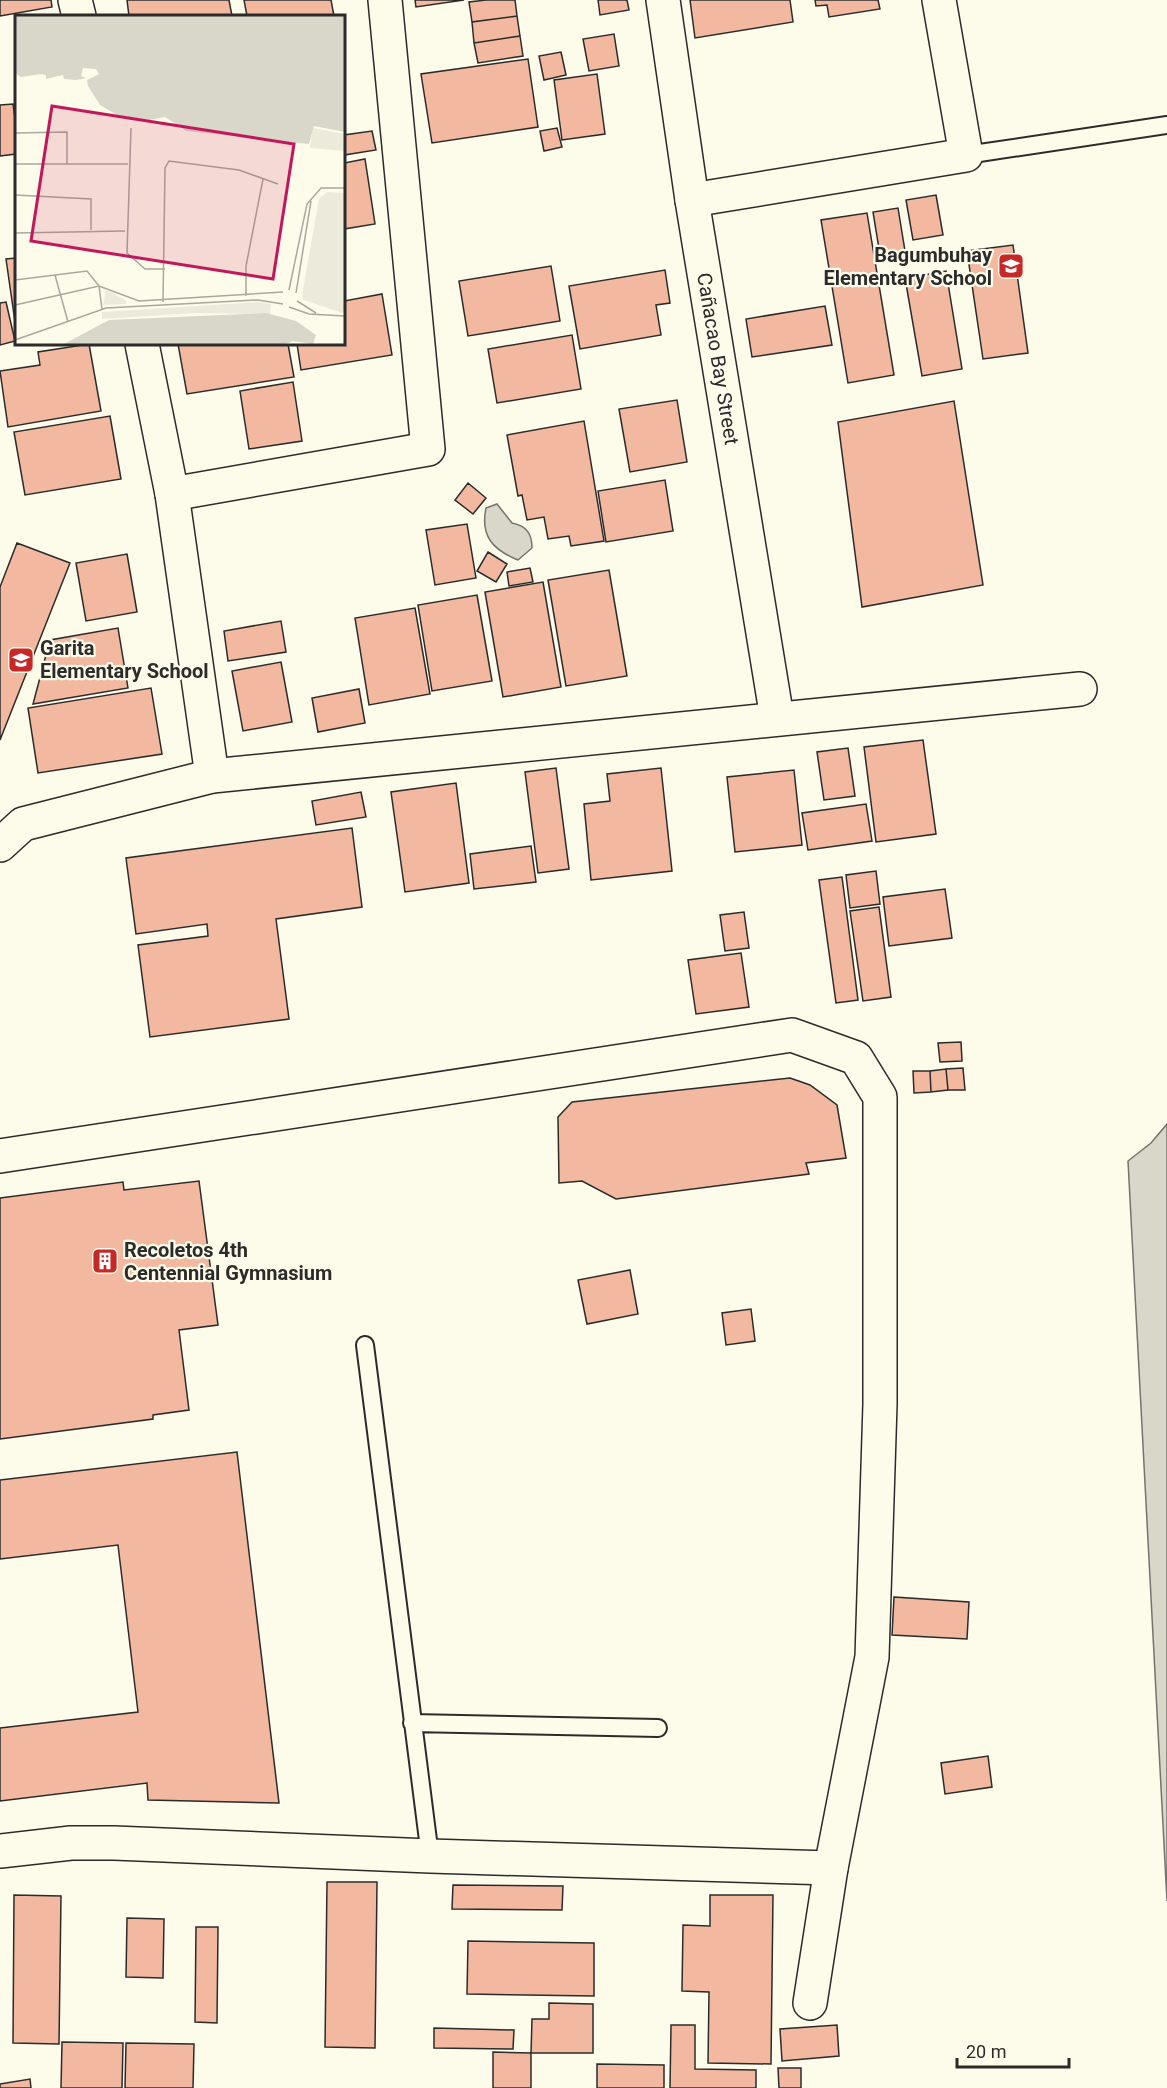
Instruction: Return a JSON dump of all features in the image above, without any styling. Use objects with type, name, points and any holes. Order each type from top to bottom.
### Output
[{"type":"street","points":[[75,0],[79,15]]},
{"type":"street","points":[[172,494],[429,449],[385,0]]},
{"type":"street","name":"Cañacao Bay Street","points":[[663,0],[692,200],[777,718]]},
{"type":"street","points":[[692,200],[966,155],[939,0]]},
{"type":"street","points":[[142,345],[172,494],[212,776]]},
{"type":"street","points":[[0,845],[23,824],[212,776],[777,718],[1080,690]]},
{"type":"street","points":[[0,1156],[792,1035],[856,1058],[880,1097],[880,1427],[872,1657],[831,1868],[810,2003]]},
{"type":"street","points":[[0,1851],[71,1843],[831,1868]]},
{"type":"lane","points":[[966,155],[1167,125]]},
{"type":"lane","points":[[365,1345],[430,1856]]},
{"type":"lane","points":[[412,1723],[658,1728]]},
{"type":"shaded area","points":[[497,504],[512,523],[521,526],[530,535],[532,548],[518,560],[495,547],[487,534],[486,508]]},
{"type":"shaded area","points":[[1167,1124],[1167,1901],[1128,1161],[1151,1143]]},
{"type":"building","points":[[0,0],[51,0],[52,7],[0,16]]},
{"type":"building","points":[[127,0],[229,0],[232,15],[129,15]]},
{"type":"building","points":[[244,0],[331,0],[334,15],[247,15]]},
{"type":"building","points":[[415,0],[464,0],[416,7]]},
{"type":"building","points":[[515,0],[517,16],[472,22],[469,2]]},
{"type":"building","points":[[598,0],[627,0],[629,10],[600,15]]},
{"type":"building","points":[[690,0],[790,0],[793,22],[695,38]]},
{"type":"building","points":[[815,0],[878,0],[880,9],[829,17],[827,5],[816,6]]},
{"type":"building","points":[[517,16],[520,36],[474,43],[472,22]]},
{"type":"building","points":[[614,34],[619,66],[589,71],[583,39]]},
{"type":"building","points":[[520,36],[523,56],[478,63],[474,43]]},
{"type":"building","points":[[561,52],[566,75],[544,80],[539,56]]},
{"type":"building","points":[[528,59],[538,127],[432,143],[421,74]]},
{"type":"building","points":[[597,74],[605,134],[562,140],[554,80]]},
{"type":"building","points":[[13,104],[15,154],[0,156],[0,105]]},
{"type":"building","points":[[557,128],[562,147],[544,151],[540,131]]},
{"type":"building","points":[[372,131],[376,150],[345,155],[345,135]]},
{"type":"building","points":[[365,159],[375,224],[345,229],[345,163]]},
{"type":"building","points":[[936,195],[943,235],[913,240],[906,200]]},
{"type":"building","points":[[898,208],[905,251],[880,255],[873,212]]},
{"type":"building","points":[[867,213],[894,375],[848,383],[821,220]]},
{"type":"building","points":[[1013,245],[1028,353],[983,359],[967,251]]},
{"type":"building","points":[[15,258],[15,322],[6,259]]},
{"type":"building","points":[[551,266],[560,321],[468,336],[459,281]]},
{"type":"building","points":[[665,270],[670,303],[656,305],[661,335],[580,349],[569,286]]},
{"type":"building","points":[[946,271],[962,369],[922,376],[905,278]]},
{"type":"building","points":[[382,294],[392,355],[301,370],[297,345],[345,345],[345,301]]},
{"type":"building","points":[[6,302],[15,341],[0,345],[0,303]]},
{"type":"building","points":[[825,306],[832,345],[752,357],[746,319]]},
{"type":"building","points":[[572,335],[581,389],[497,403],[488,349]]},
{"type":"building","points":[[89,345],[101,411],[8,427],[0,371],[40,365],[38,352]]},
{"type":"building","points":[[178,345],[288,345],[294,377],[187,394]]},
{"type":"building","points":[[293,382],[302,441],[249,449],[240,391]]},
{"type":"building","points":[[677,400],[687,462],[630,472],[619,409]]},
{"type":"building","points":[[954,401],[983,585],[862,607],[838,422]]},
{"type":"building","points":[[110,416],[121,479],[25,495],[14,432]]},
{"type":"building","points":[[584,421],[604,541],[571,546],[569,536],[548,539],[544,517],[527,520],[522,495],[518,496],[507,435]]},
{"type":"building","points":[[665,480],[673,531],[606,542],[598,491]]},
{"type":"building","points":[[468,483],[486,498],[473,514],[455,500]]},
{"type":"building","points":[[467,524],[476,578],[435,585],[426,530]]},
{"type":"building","name":"Garita Elementary School","points":[[17,543],[70,563],[0,740],[0,587]]},
{"type":"building","points":[[488,552],[507,564],[496,582],[477,571]]},
{"type":"building","points":[[127,554],[137,612],[86,621],[76,563]]},
{"type":"building","points":[[530,568],[533,582],[509,586],[507,572]]},
{"type":"building","points":[[609,570],[627,676],[566,686],[548,580]]},
{"type":"building","points":[[543,582],[561,687],[503,697],[485,592]]},
{"type":"building","points":[[477,595],[492,681],[432,691],[418,605]]},
{"type":"building","points":[[415,608],[430,694],[369,705],[355,618]]},
{"type":"building","points":[[281,621],[286,652],[228,661],[224,631]]},
{"type":"building","points":[[118,628],[128,688],[33,704],[50,640]]},
{"type":"building","points":[[281,662],[292,722],[243,731],[232,671]]},
{"type":"building","points":[[151,688],[162,754],[38,773],[28,708]]},
{"type":"building","points":[[359,689],[365,723],[318,732],[312,698]]},
{"type":"building","points":[[923,740],[936,834],[876,842],[864,747]]},
{"type":"building","points":[[848,748],[855,796],[824,800],[817,752]]},
{"type":"building","points":[[556,768],[569,869],[538,873],[525,772]]},
{"type":"building","points":[[661,768],[672,871],[591,880],[584,804],[610,801],[607,774]]},
{"type":"building","points":[[794,770],[802,845],[735,852],[727,777]]},
{"type":"building","points":[[456,783],[469,883],[405,892],[391,792]]},
{"type":"building","points":[[361,792],[366,817],[316,825],[312,801]]},
{"type":"building","points":[[866,804],[872,841],[808,850],[802,813]]},
{"type":"building","points":[[352,828],[362,907],[276,919],[289,1019],[150,1037],[138,945],[208,936],[207,924],[136,934],[126,858]]},
{"type":"building","points":[[531,846],[536,882],[474,889],[470,854]]},
{"type":"building","points":[[876,871],[880,904],[850,908],[846,875]]},
{"type":"building","points":[[842,877],[858,1000],[836,1003],[819,880]]},
{"type":"building","points":[[945,889],[952,938],[889,946],[883,897]]},
{"type":"building","points":[[879,907],[891,997],[863,1001],[850,911]]},
{"type":"building","points":[[744,912],[749,948],[725,951],[720,915]]},
{"type":"building","points":[[741,953],[749,1007],[696,1014],[688,960]]},
{"type":"building","points":[[961,1042],[962,1061],[940,1062],[938,1043]]},
{"type":"building","points":[[963,1068],[965,1090],[948,1090],[946,1069]]},
{"type":"building","points":[[946,1069],[948,1090],[931,1092],[930,1071]]},
{"type":"building","points":[[913,1071],[930,1071],[931,1092],[914,1093]]},
{"type":"building","points":[[790,1078],[810,1085],[837,1105],[846,1158],[806,1163],[809,1174],[616,1199],[582,1181],[559,1183],[558,1117],[572,1102]]},
{"type":"building","name":"Recoletos 4th Centennial Gymnasium","points":[[199,1181],[218,1325],[179,1330],[189,1410],[153,1415],[153,1419],[0,1439],[0,1198],[123,1182],[124,1190]]},
{"type":"building","points":[[630,1270],[638,1314],[587,1324],[578,1280]]},
{"type":"building","points":[[751,1309],[755,1341],[726,1345],[722,1313]]},
{"type":"building","points":[[237,1452],[279,1803],[148,1800],[147,1783],[0,1801],[0,1728],[138,1712],[118,1545],[0,1559],[0,1480]]},
{"type":"building","points":[[894,1597],[969,1602],[967,1639],[892,1635]]},
{"type":"building","points":[[988,1756],[992,1787],[945,1794],[941,1763]]},
{"type":"building","points":[[327,1882],[377,1882],[375,2048],[325,2047]]},
{"type":"building","points":[[453,1885],[563,1886],[562,1910],[452,1909]]},
{"type":"building","points":[[14,1895],[61,1896],[59,2044],[13,2043]]},
{"type":"building","points":[[710,1895],[773,1895],[771,2064],[708,2063],[709,1992],[682,1991],[683,1925],[710,1926]]},
{"type":"building","points":[[127,1918],[164,1919],[163,1978],[126,1977]]},
{"type":"building","points":[[196,1927],[218,1927],[217,2023],[195,2022]]},
{"type":"building","points":[[468,1941],[594,1943],[594,1996],[467,1994]]},
{"type":"building","points":[[549,2003],[593,2004],[593,2053],[531,2053],[532,2019],[549,2019]]},
{"type":"building","points":[[671,2025],[695,2025],[695,2069],[756,2070],[756,2088],[670,2088]]},
{"type":"building","points":[[837,2025],[839,2056],[782,2061],[780,2029]]},
{"type":"building","points":[[434,2028],[514,2030],[513,2049],[434,2048]]},
{"type":"building","points":[[62,2042],[123,2043],[122,2088],[61,2088]]},
{"type":"building","points":[[126,2043],[194,2044],[193,2088],[125,2088]]},
{"type":"building","points":[[493,2052],[531,2053],[531,2088],[493,2088]]},
{"type":"building","points":[[597,2064],[664,2065],[664,2088],[597,2088]]},
{"type":"building","points":[[778,2068],[801,2068],[801,2088],[779,2088]]},
{"type":"building","points":[[30,2079],[31,2088],[0,2088],[0,2084]]},
{"type":"place","name":"Bagumbuhay Elementary School","points":[[1011,266]]},
{"type":"place","name":"Garita Elementary School","points":[[21,660]]},
{"type":"place","name":"Recoletos 4th Centennial Gymnasium","points":[[105,1261]]}]
